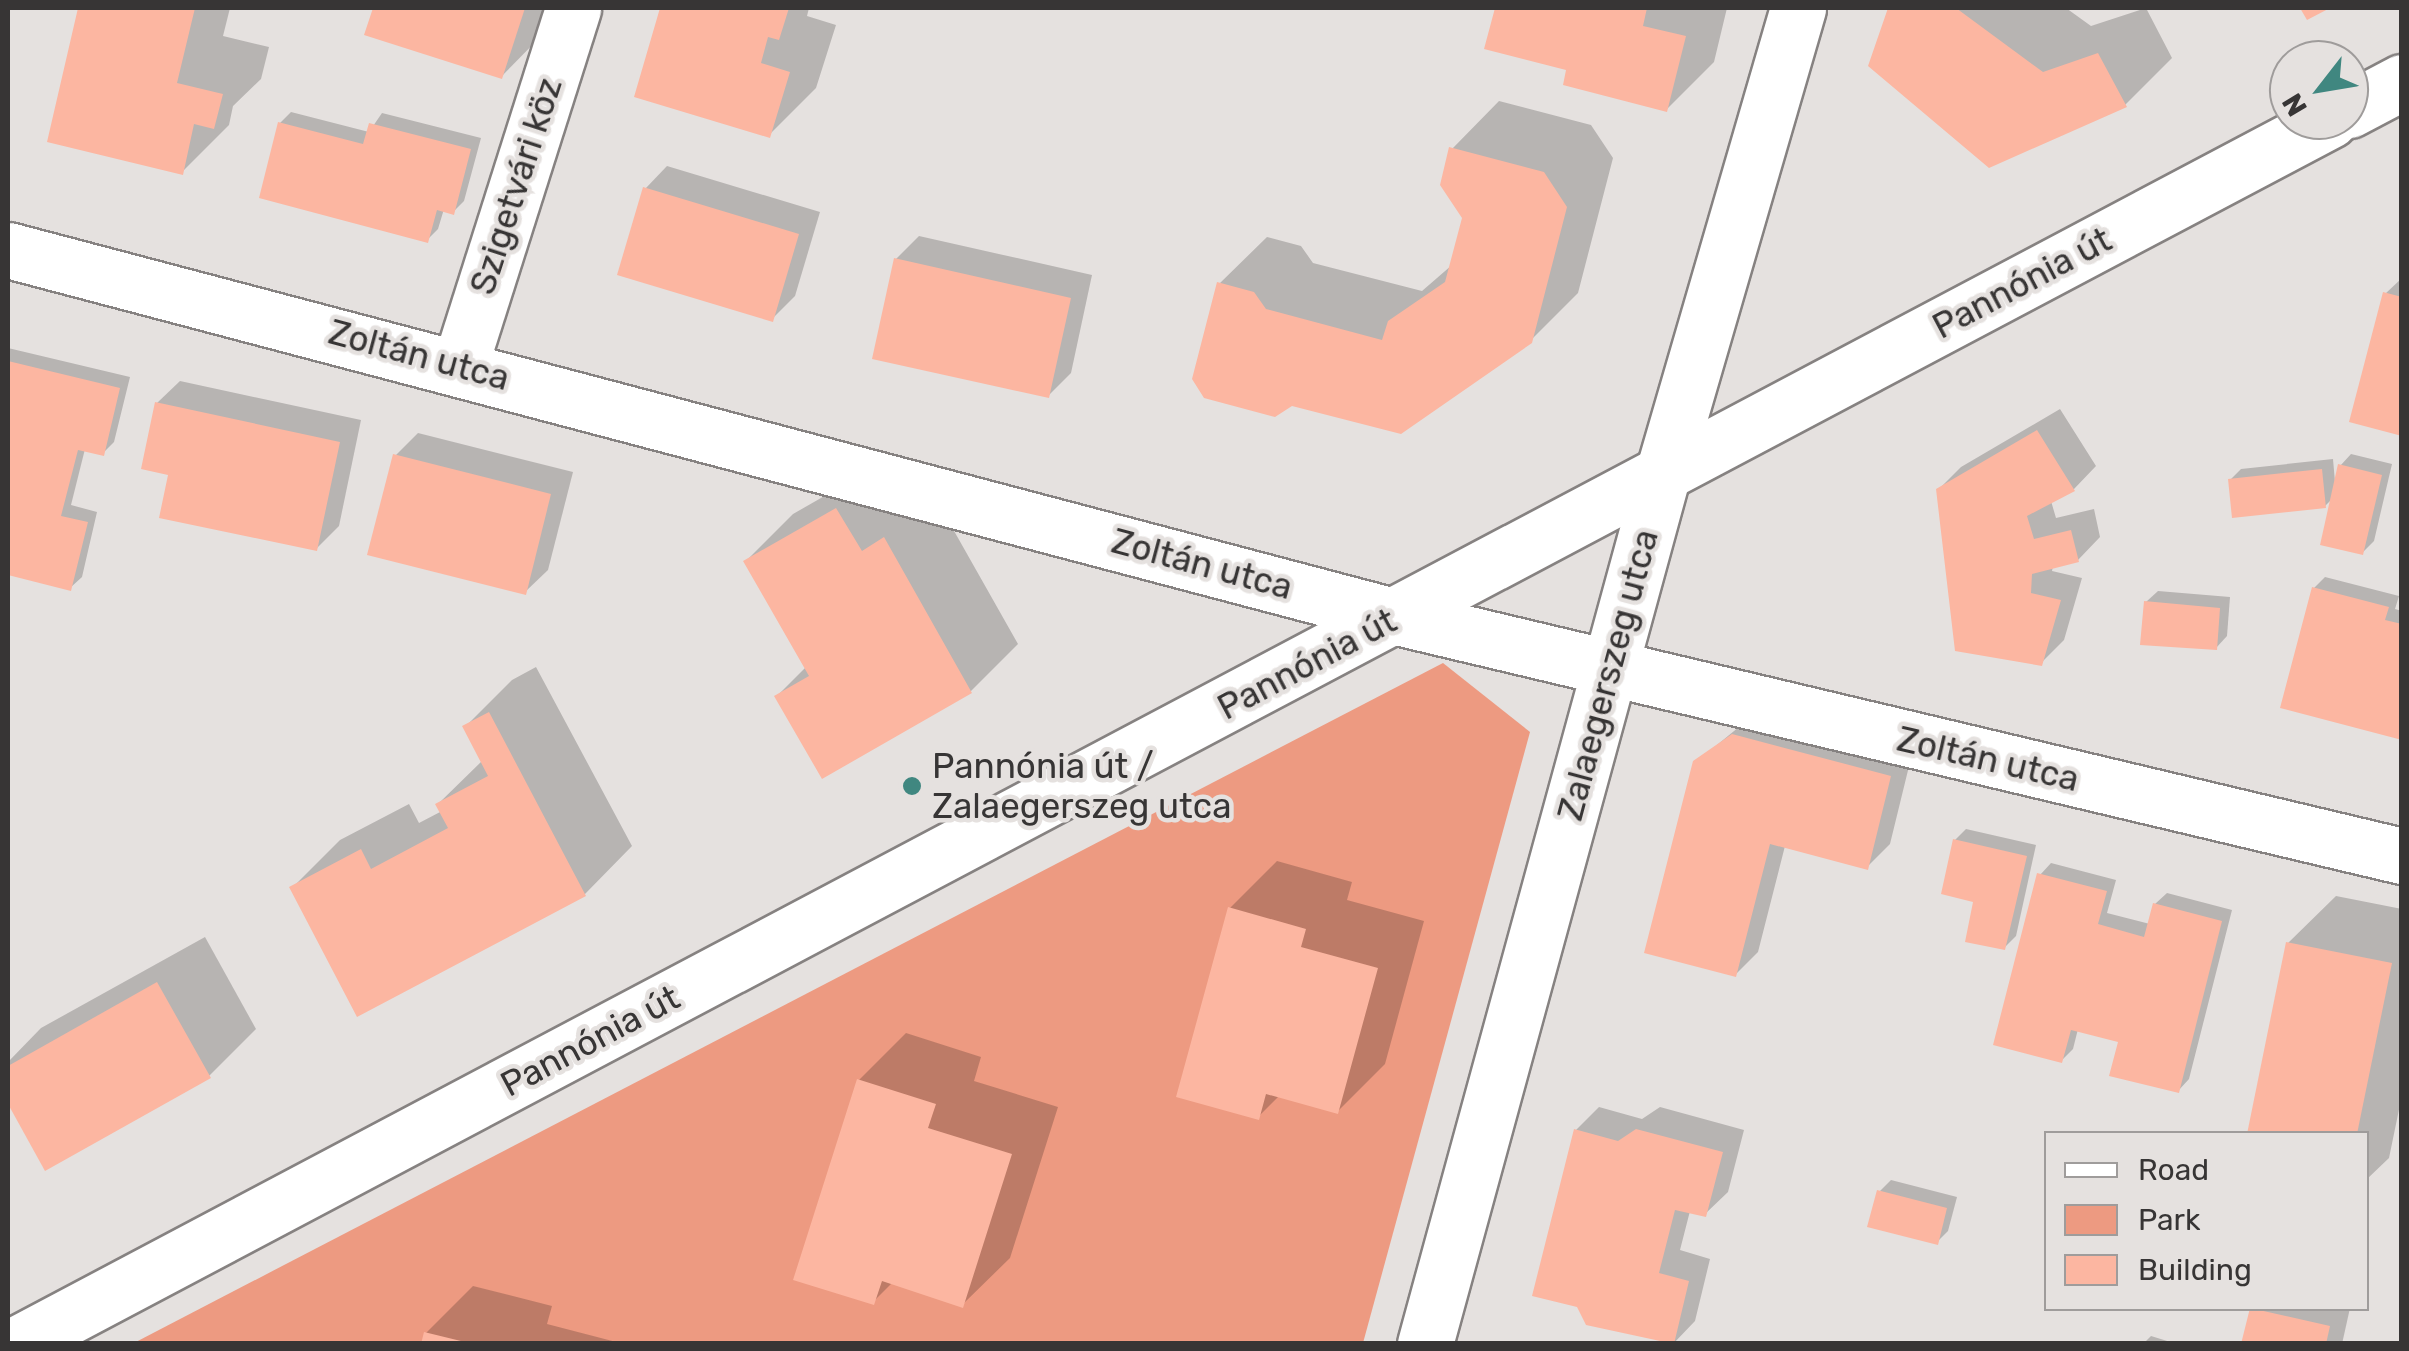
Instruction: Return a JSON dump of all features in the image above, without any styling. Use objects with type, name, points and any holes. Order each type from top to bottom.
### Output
[{"type":"street","name":"Szigetvári köz","points":[[460,366],[573,8]]},
{"type":"street","name":"Zalaegerszeg utca","points":[[1425,1344],[1663,472],[1798,8]]},
{"type":"street","points":[[2369,99],[2402,82]]},
{"type":"street","name":"Pannónia út","points":[[17,1344],[2292,140]]},
{"type":"street","name":"Zoltán utca","points":[[8,250],[1609,670],[2402,856]]},
{"type":"green space","points":[[1443,663],[1530,732],[1363,1343],[132,1344]]},
{"type":"building","points":[[78,8],[195,8],[177,83],[223,94],[214,129],[194,124],[183,175],[47,142]]},
{"type":"building","points":[[373,8],[525,8],[502,79],[364,35]]},
{"type":"building","points":[[660,8],[789,8],[779,40],[768,37],[761,63],[790,72],[770,138],[634,97]]},
{"type":"building","points":[[1495,8],[1647,8],[1643,26],[1686,36],[1667,112],[1563,85],[1566,70],[1484,49]]},
{"type":"building","points":[[1888,8],[1956,8],[2043,72],[2098,53],[2127,107],[1989,168],[1868,66]]},
{"type":"building","points":[[2300,8],[2330,8],[2307,20]]},
{"type":"building","points":[[278,122],[363,144],[369,123],[471,149],[454,215],[437,210],[428,243],[259,198]]},
{"type":"building","points":[[1449,147],[1544,172],[1567,207],[1532,343],[1401,434],[1292,406],[1275,417],[1204,398],[1192,379],[1217,282],[1254,292],[1266,309],[1382,340],[1388,321],[1445,282],[1462,218],[1440,185]]},
{"type":"building","points":[[643,187],[799,234],[773,322],[617,275]]},
{"type":"building","points":[[894,258],[1071,298],[1049,398],[872,359]]},
{"type":"building","points":[[2383,292],[2402,297],[2402,436],[2349,422]]},
{"type":"building","points":[[8,361],[120,388],[104,456],[78,450],[61,516],[88,522],[71,591],[8,575]]},
{"type":"building","points":[[155,402],[340,442],[317,551],[159,518],[168,475],[141,469]]},
{"type":"building","points":[[2037,430],[2075,491],[2027,516],[2034,539],[2071,530],[2079,562],[2032,574],[2031,593],[2061,600],[2042,666],[1955,651],[1936,489]]},
{"type":"building","points":[[393,454],[551,494],[526,595],[367,555]]},
{"type":"building","points":[[2338,464],[2382,475],[2363,555],[2320,545]]},
{"type":"building","points":[[2322,469],[2326,508],[2232,518],[2228,479]]},
{"type":"building","points":[[836,508],[862,551],[884,537],[972,693],[822,779],[774,696],[809,676],[743,561]]},
{"type":"building","points":[[2312,587],[2389,607],[2385,620],[2402,624],[2402,740],[2280,708]]},
{"type":"building","points":[[2144,601],[2220,608],[2217,650],[2140,645]]},
{"type":"building","points":[[489,712],[586,896],[357,1017],[289,887],[361,849],[371,869],[448,828],[435,804],[488,776],[462,726]]},
{"type":"building","points":[[1732,734],[1891,776],[1868,870],[1770,844],[1736,977],[1644,953],[1693,761]]},
{"type":"building","points":[[1953,839],[2027,856],[2005,950],[1965,942],[1973,902],[1941,894]]},
{"type":"building","points":[[2037,873],[2107,891],[2098,924],[2144,937],[2153,903],[2222,921],[2179,1093],[2109,1076],[2118,1042],[2071,1030],[2062,1063],[1993,1045]]},
{"type":"building","points":[[1228,907],[1306,929],[1301,947],[1378,968],[1338,1114],[1266,1094],[1259,1120],[1176,1097]]},
{"type":"building","points":[[2286,942],[2392,963],[2358,1131],[2248,1131]]},
{"type":"building","points":[[157,982],[211,1078],[45,1171],[8,1104],[8,1066]]},
{"type":"building","points":[[857,1079],[936,1104],[928,1128],[1012,1154],[963,1308],[882,1281],[874,1305],[793,1280]]},
{"type":"building","points":[[1574,1129],[1618,1141],[1636,1129],[1723,1152],[1706,1217],[1675,1210],[1659,1273],[1689,1281],[1674,1344],[1586,1325],[1577,1307],[1532,1296]]},
{"type":"building","points":[[1877,1190],[1947,1208],[1938,1245],[1867,1227]]},
{"type":"building","points":[[2249,1311],[2330,1326],[2326,1344],[2241,1344]]},
{"type":"building","points":[[424,1332],[465,1342],[465,1344],[421,1344]]},
{"type":"place","name":"Pannónia út / Zalaegerszeg utca","points":[[912,786]]}]
